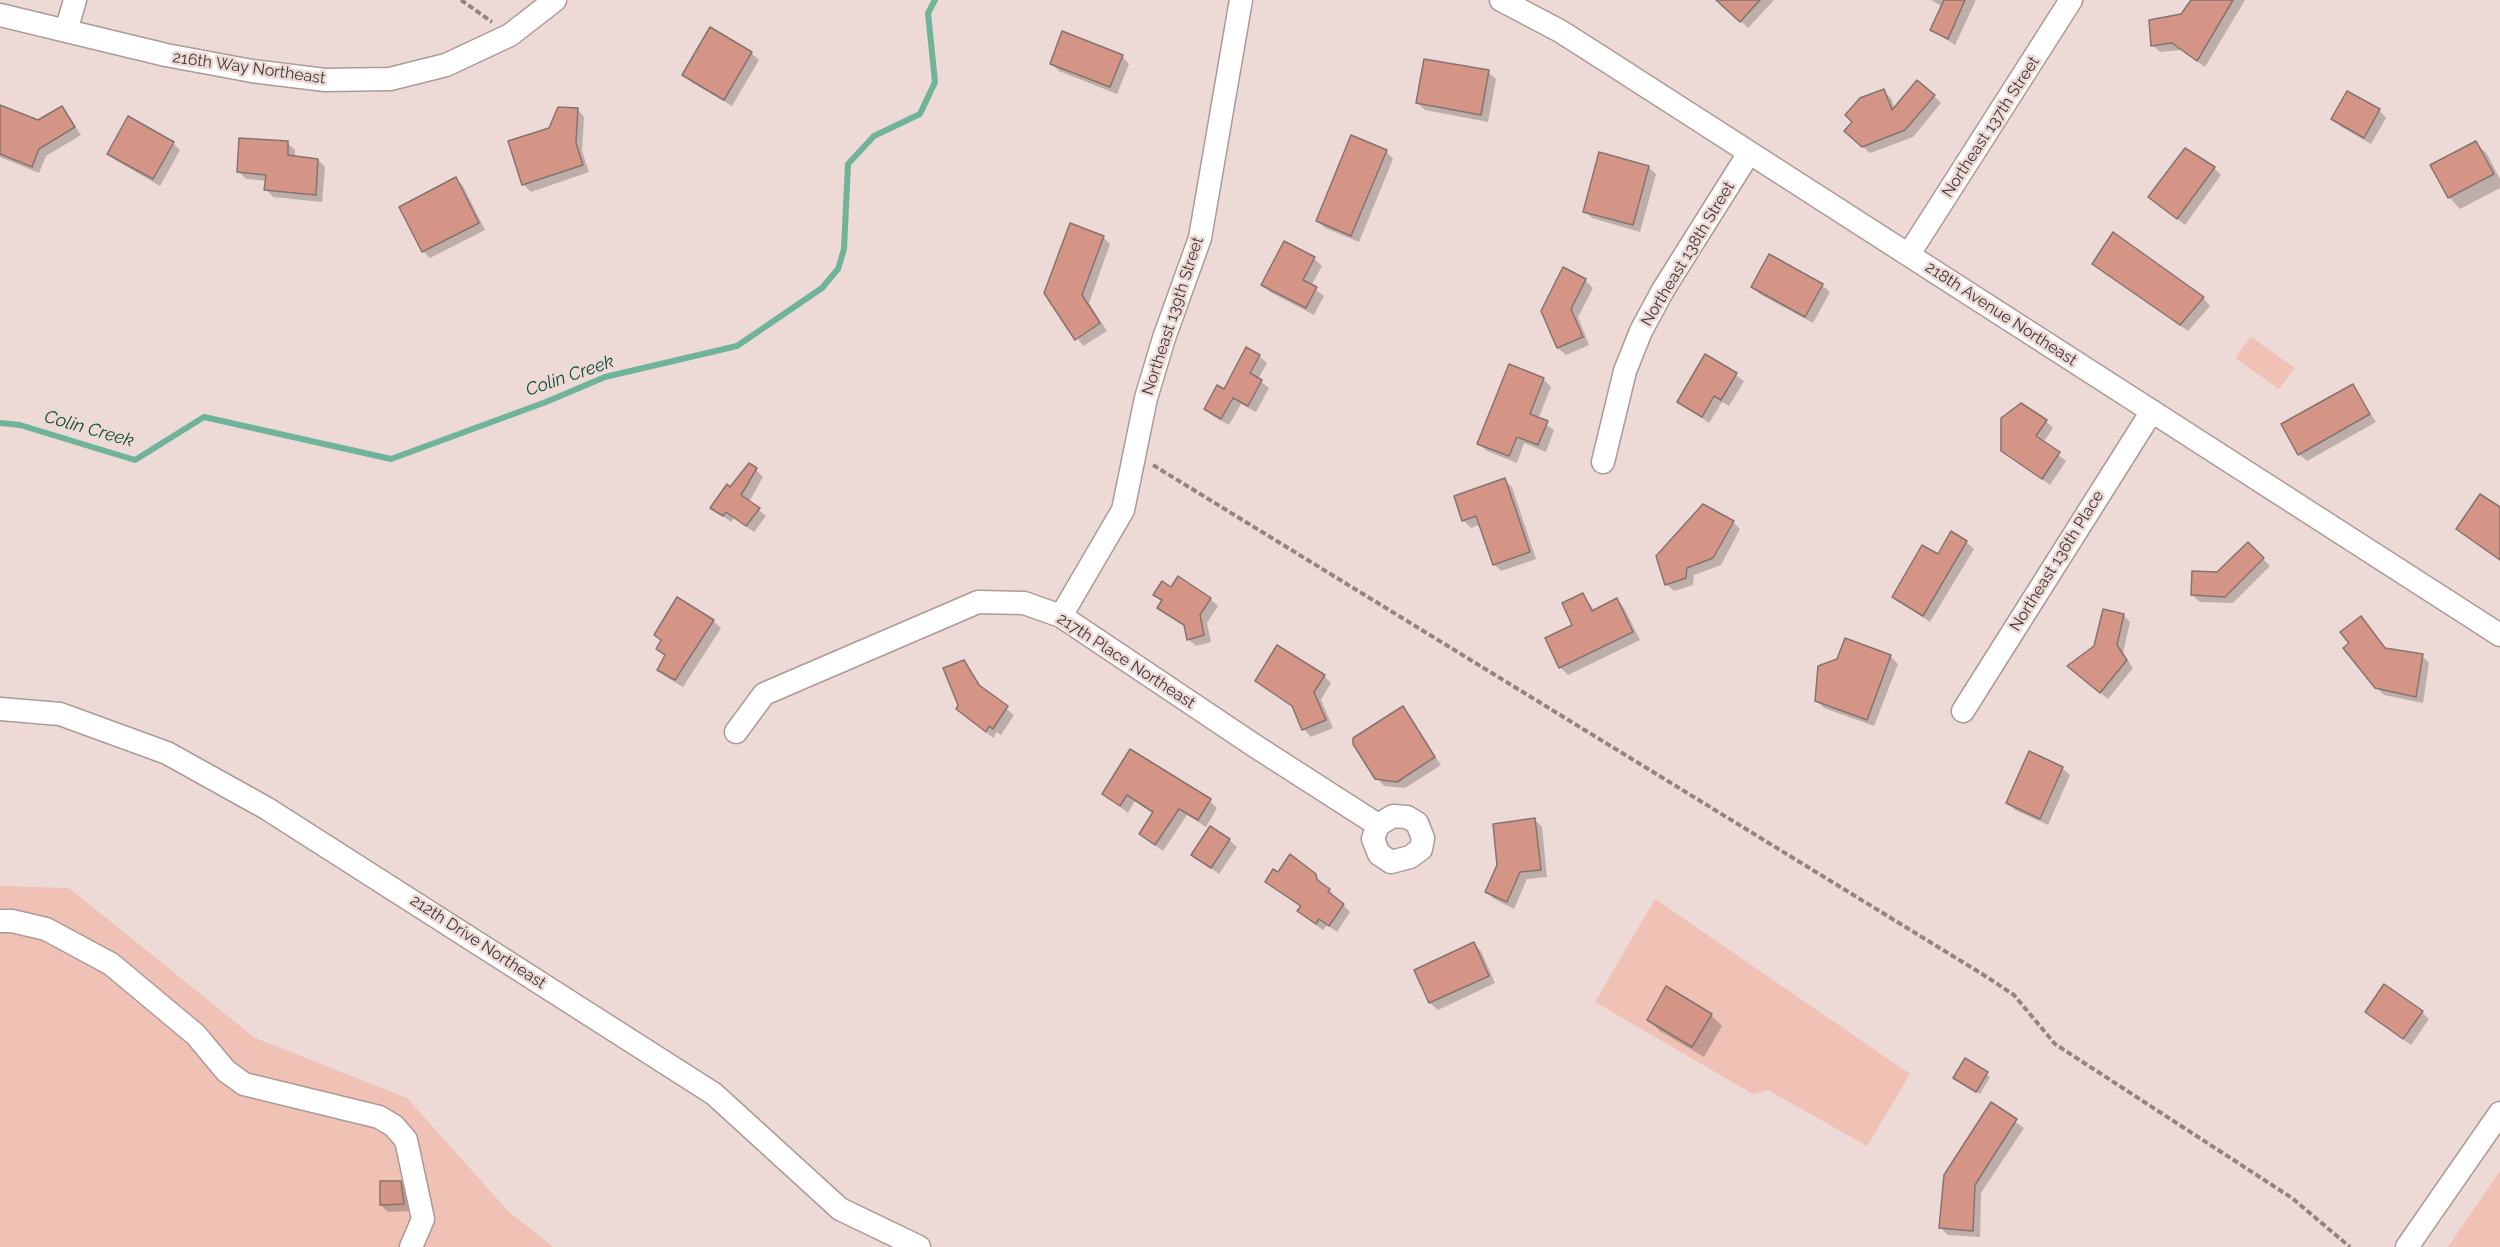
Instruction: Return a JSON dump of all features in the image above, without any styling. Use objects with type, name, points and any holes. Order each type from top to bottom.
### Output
[{"type":"street","points":[[66,31],[75,0]]},
{"type":"street","name":"216th Way Northeast","points":[[0,15],[166,56],[252,71],[325,80],[390,79],[446,65],[510,36],[555,0]]},
{"type":"street","name":"Northeast 139th Street","points":[[1061,616],[1123,510],[1134,454],[1164,338],[1200,238],[1240,0]]},
{"type":"street","name":"218th Avenue Northeast","points":[[1501,0],[1560,31],[2499,634]]},
{"type":"street","name":"Northeast 137th Street","points":[[1909,254],[2071,0]]},
{"type":"street","name":"Northeast 138th Street","points":[[1603,462],[1625,371],[1641,331],[1749,153]]},
{"type":"street","name":"Northeast 136th Place","points":[[1963,711],[2152,411]]},
{"type":"street","name":"217th Place Northeast","points":[[736,732],[764,694],[978,602],[1024,603],[1061,616],[1378,825]]},
{"type":"street","name":"212th Drive Northeast","points":[[0,709],[60,714],[167,753],[266,808],[714,1094],[840,1209],[919,1247]]},
{"type":"street","points":[[0,921],[46,929],[111,964],[188,1028],[226,1071],[244,1084],[379,1117],[394,1126],[406,1140],[423,1219],[411,1247]]},
{"type":"street","points":[[2407,1247],[2500,1113]]},
{"type":"path","points":[[461,0],[492,22],[501,15]]},
{"type":"path","points":[[1134,454],[1987,977],[2014,995],[2055,1044],[2292,1198],[2350,1247]]},
{"type":"shaded area","points":[[2251,337],[2295,368],[2279,389],[2235,358]]},
{"type":"shaded area","points":[[0,886],[69,888],[255,1038],[407,1098],[508,1211],[553,1247],[0,1247]]},
{"type":"shaded area","points":[[1655,899],[1910,1074],[1867,1146],[1768,1090],[1753,1094],[1595,1002]]},
{"type":"shaded area","points":[[2500,1171],[2500,1247],[2447,1247],[2452,1241]]},
{"type":"building","points":[[1716,0],[1760,0],[1740,22]]},
{"type":"building","points":[[1944,0],[1965,0],[1948,39],[1930,30]]},
{"type":"building","points":[[2191,0],[2233,0],[2197,61],[2172,43],[2151,46],[2149,20],[2181,14]]},
{"type":"building","points":[[710,27],[752,52],[724,100],[682,75]]},
{"type":"building","points":[[1062,31],[1123,55],[1110,87],[1050,64]]},
{"type":"building","points":[[1424,59],[1489,70],[1481,115],[1416,103]]},
{"type":"building","points":[[1917,80],[1935,95],[1905,130],[1862,147],[1844,131],[1852,122],[1845,115],[1860,98],[1884,89],[1892,110]]},
{"type":"building","points":[[2347,91],[2380,109],[2364,138],[2331,119]]},
{"type":"building","points":[[0,105],[38,120],[62,106],[75,127],[39,149],[32,167],[0,154]]},
{"type":"building","points":[[558,107],[578,108],[576,143],[583,165],[522,185],[508,141],[549,128]]},
{"type":"building","points":[[128,116],[174,142],[153,179],[107,154]]},
{"type":"building","points":[[1351,135],[1387,150],[1351,236],[1316,221]]},
{"type":"building","points":[[239,138],[288,141],[288,155],[318,159],[316,195],[264,190],[266,175],[237,172]]},
{"type":"building","points":[[2476,141],[2494,174],[2448,198],[2430,165]]},
{"type":"building","points":[[2185,148],[2215,167],[2177,219],[2148,197]]},
{"type":"building","points":[[1599,152],[1649,166],[1633,225],[1583,212]]},
{"type":"building","points":[[456,177],[479,223],[422,252],[399,207]]},
{"type":"building","points":[[1070,223],[1104,236],[1082,295],[1100,323],[1075,340],[1044,293]]},
{"type":"building","points":[[2113,232],[2204,297],[2180,325],[2092,264]]},
{"type":"building","points":[[1284,241],[1315,257],[1303,280],[1317,287],[1306,308],[1261,285]]},
{"type":"building","points":[[1769,254],[1823,284],[1805,317],[1751,287]]},
{"type":"building","points":[[1563,267],[1586,279],[1571,309],[1583,337],[1557,348],[1541,311]]},
{"type":"building","points":[[1246,347],[1260,355],[1250,373],[1262,380],[1248,406],[1233,398],[1221,419],[1204,409],[1217,385],[1224,389]]},
{"type":"building","points":[[1705,354],[1737,373],[1721,400],[1714,396],[1702,417],[1677,402]]},
{"type":"building","points":[[1509,364],[1544,378],[1530,414],[1548,421],[1538,445],[1517,437],[1509,456],[1477,444]]},
{"type":"building","points":[[2353,384],[2370,414],[2298,455],[2281,424]]},
{"type":"building","points":[[2021,403],[2047,420],[2036,436],[2060,452],[2042,479],[2001,451],[2001,418]]},
{"type":"building","points":[[749,463],[757,468],[741,495],[760,508],[746,526],[726,512],[723,516],[710,508],[727,484],[730,487]]},
{"type":"building","points":[[1505,478],[1530,552],[1493,565],[1476,516],[1462,521],[1454,496]]},
{"type":"building","points":[[2480,494],[2500,507],[2500,560],[2456,529]]},
{"type":"building","points":[[1703,504],[1734,521],[1713,558],[1687,568],[1686,578],[1665,585],[1656,556]]},
{"type":"building","points":[[1951,531],[1967,541],[1923,616],[1892,597],[1922,545],[1938,554]]},
{"type":"building","points":[[2248,542],[2264,558],[2225,597],[2191,595],[2192,571],[2217,572]]},
{"type":"building","points":[[1178,576],[1211,598],[1200,615],[1204,635],[1187,640],[1184,625],[1157,608],[1162,600],[1153,595],[1162,581],[1171,587]]},
{"type":"building","points":[[1583,593],[1592,611],[1617,598],[1633,632],[1559,668],[1545,638],[1572,625],[1562,603]]},
{"type":"building","points":[[677,597],[714,620],[675,680],[657,670],[665,655],[656,649],[661,640],[654,635]]},
{"type":"building","points":[[2103,609],[2124,614],[2117,645],[2127,660],[2100,693],[2067,666],[2094,646]]},
{"type":"building","points":[[2361,616],[2385,648],[2423,654],[2416,697],[2375,688],[2343,648],[2349,643],[2340,632]]},
{"type":"building","points":[[1845,638],[1891,655],[1867,720],[1815,701],[1818,666],[1837,659]]},
{"type":"building","points":[[1277,645],[1325,675],[1314,692],[1326,720],[1302,730],[1292,706],[1255,681]]},
{"type":"building","points":[[964,660],[979,685],[1008,706],[993,729],[989,726],[986,732],[956,709],[958,705],[943,668]]},
{"type":"building","points":[[1403,706],[1435,757],[1397,782],[1375,779],[1353,744],[1353,738]]},
{"type":"building","points":[[1130,749],[1211,799],[1198,820],[1179,809],[1155,845],[1139,834],[1153,812],[1127,795],[1120,806],[1102,794]]},
{"type":"building","points":[[2029,751],[2063,767],[2040,819],[2006,803]]},
{"type":"building","points":[[1535,818],[1541,870],[1520,872],[1507,902],[1485,892],[1497,865],[1493,824]]},
{"type":"building","points":[[1210,826],[1230,839],[1211,868],[1191,855]]},
{"type":"building","points":[[1290,854],[1316,874],[1317,880],[1330,889],[1328,892],[1344,904],[1329,926],[1319,919],[1316,924],[1297,911],[1301,906],[1265,882],[1273,869],[1278,872]]},
{"type":"building","points":[[1474,942],[1489,976],[1429,1003],[1414,970]]},
{"type":"building","points":[[2384,984],[2423,1011],[2403,1039],[2365,1012]]},
{"type":"building","points":[[1666,986],[1712,1014],[1692,1047],[1647,1020]]},
{"type":"building","points":[[1965,1058],[1988,1072],[1976,1092],[1953,1078]]},
{"type":"building","points":[[1991,1102],[2017,1119],[1975,1185],[1973,1231],[1939,1228],[1944,1175]]},
{"type":"building","points":[[380,1181],[401,1181],[404,1204],[380,1205]]},
{"type":"waterway","name":"Colin Creek","points":[[0,423],[20,425],[135,460],[204,417],[391,459],[546,402],[605,377],[737,346],[822,288],[838,269],[844,249],[848,164],[874,136],[920,114],[935,82],[928,13],[935,0]]}]
